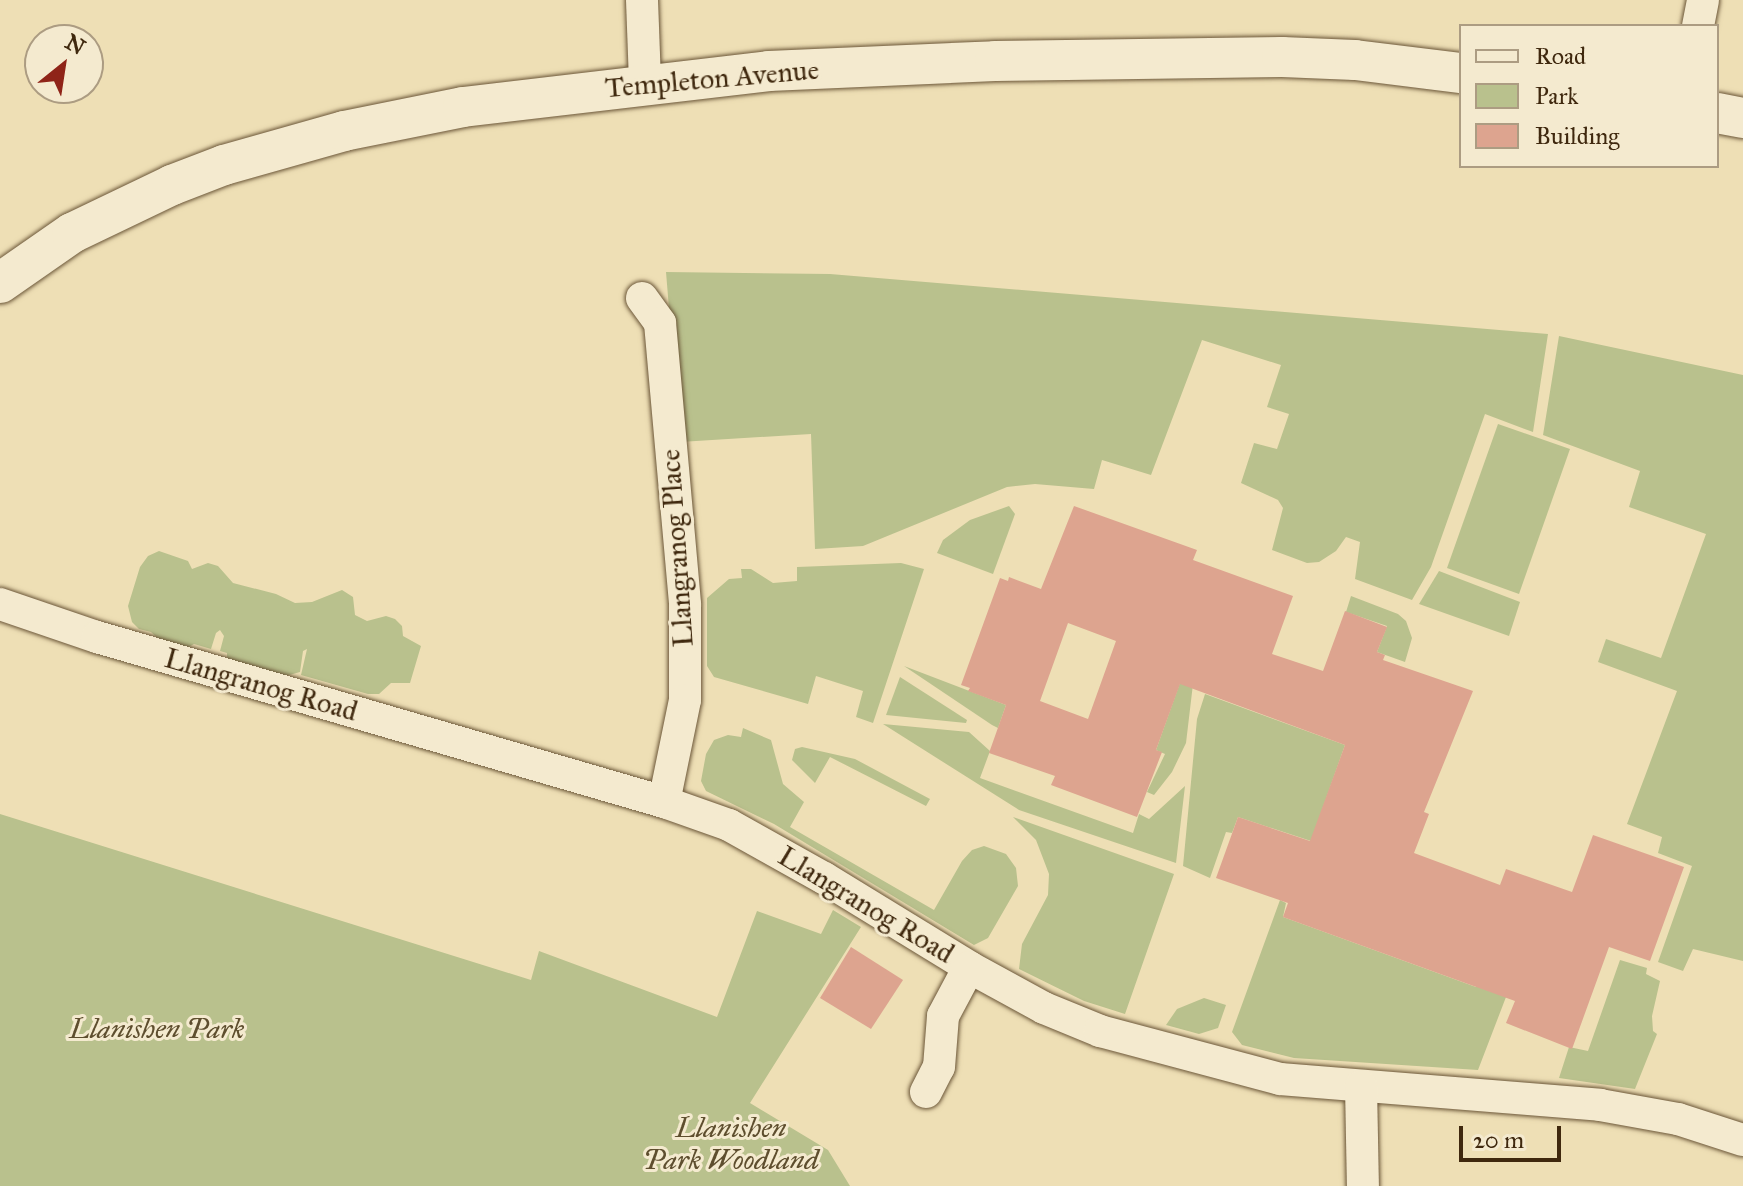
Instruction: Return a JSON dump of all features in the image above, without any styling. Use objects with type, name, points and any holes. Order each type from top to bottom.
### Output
[{"type":"street","points":[[642,0],[645,83]]},
{"type":"street","points":[[1698,24],[1703,0]]},
{"type":"street","name":"Templeton Avenue","points":[[0,283],[72,233],[172,185],[224,165],[413,116],[645,83],[784,70],[1159,57],[1355,60],[1459,73]]},
{"type":"street","points":[[1719,113],[1743,118]]},
{"type":"street","name":"Llangranog Place","points":[[642,298],[660,323],[685,605],[685,700],[664,802]]},
{"type":"street","name":"Llangranog Road","points":[[0,604],[112,642],[664,802],[729,825],[969,967],[1044,1008],[1100,1031],[1280,1079],[1526,1097],[1639,1111],[1743,1140]]},
{"type":"street","points":[[926,1092],[939,1067],[946,1007],[969,967]]},
{"type":"street","points":[[1361,1086],[1363,1186]]},
{"type":"green space","points":[[666,272],[830,274],[1548,334],[1533,432],[1485,414],[1431,567],[1412,600],[1355,579],[1360,542],[1346,537],[1336,551],[1319,562],[1307,563],[1272,550],[1283,508],[1278,500],[1241,483],[1254,443],[1277,449],[1289,414],[1267,407],[1281,365],[1202,340],[1151,475],[1102,460],[1094,489],[1035,484],[1007,487],[863,546],[815,549],[811,434],[680,442]]},
{"type":"green space","points":[[1559,336],[1743,375],[1743,961],[1693,949],[1683,971],[1658,962],[1692,866],[1658,853],[1662,837],[1627,824],[1677,691],[1598,662],[1606,639],[1661,658],[1706,534],[1629,507],[1640,471],[1543,435]]},
{"type":"green space","points":[[1498,424],[1570,449],[1519,594],[1447,568]]},
{"type":"green space","points":[[1009,506],[1015,514],[993,574],[937,553],[943,540],[970,520]]},
{"type":"green space","points":[[159,551],[188,561],[192,569],[208,563],[218,566],[233,583],[276,594],[295,603],[312,602],[342,590],[353,597],[355,615],[367,621],[386,616],[395,619],[402,626],[403,636],[421,646],[410,683],[391,683],[379,694],[368,694],[301,675],[307,649],[303,651],[300,672],[275,679],[227,662],[227,653],[220,651],[224,636],[220,630],[211,649],[194,644],[183,650],[164,644],[151,632],[139,629],[132,622],[128,606],[140,567],[148,556]]},
{"type":"green space","points":[[901,563],[924,569],[873,723],[856,717],[863,691],[816,676],[808,704],[714,677],[707,666],[707,598],[729,579],[742,578],[741,569],[751,569],[773,583],[797,581],[797,567]]},
{"type":"green space","points":[[1439,571],[1520,602],[1509,636],[1419,604]]},
{"type":"green space","points":[[1351,596],[1398,614],[1406,621],[1412,638],[1405,662],[1377,652],[1387,626],[1346,612]]},
{"type":"green space","points":[[904,666],[1006,705],[998,728],[992,725]]},
{"type":"green space","points":[[1186,666],[1193,684],[1186,743],[1172,772],[1154,795],[1147,792],[1165,754],[1156,750]]},
{"type":"green space","points":[[900,677],[967,720],[966,723],[886,715]]},
{"type":"green space","points":[[1205,694],[1345,745],[1311,841],[1238,817],[1232,833],[1226,832],[1210,878],[1183,866],[1197,719]]},
{"type":"green space","points":[[883,724],[969,732],[990,751],[980,778],[1133,833],[1139,814],[1149,819],[1185,786],[1176,863],[1019,810]]},
{"type":"green space","points":[[743,728],[771,740],[783,784],[804,802],[790,827],[934,910],[962,861],[972,850],[984,846],[1006,854],[1016,868],[1018,886],[988,938],[974,945],[774,824],[706,791],[701,781],[706,754],[714,740],[728,735],[741,737]]},
{"type":"green space","points":[[802,747],[855,759],[930,799],[926,806],[830,757],[815,783],[792,760],[795,749]]},
{"type":"green space","name":"Llanishen Park","points":[[0,814],[531,980],[539,951],[717,1017],[757,911],[821,934],[833,910],[861,927],[750,1103],[828,1150],[850,1186],[0,1186]]},
{"type":"green space","points":[[1013,817],[1174,874],[1125,1014],[1084,1001],[1019,969],[1022,944],[1048,895],[1049,874],[1036,840]]},
{"type":"green space","points":[[1280,900],[1286,903],[1283,917],[1476,987],[1516,971],[1478,1070],[1294,1058],[1242,1045],[1232,1032]]},
{"type":"green space","points":[[1620,960],[1647,968],[1646,974],[1660,981],[1652,1016],[1653,1031],[1657,1034],[1635,1089],[1559,1078],[1569,1047],[1588,1051]]},
{"type":"green space","points":[[1204,998],[1226,1005],[1218,1028],[1199,1034],[1166,1025],[1177,1009]]},
{"type":"building","points":[[1074,506],[1197,550],[1193,560],[1293,596],[1272,654],[1323,671],[1345,611],[1387,627],[1377,652],[1385,655],[1383,660],[1473,691],[1424,812],[1429,814],[1414,853],[1500,885],[1506,869],[1572,892],[1593,835],[1684,867],[1650,961],[1609,947],[1572,1049],[1506,1023],[1515,1001],[1283,917],[1288,903],[1216,878],[1238,817],[1310,841],[1345,745],[1180,684],[1156,750],[1162,752],[1137,817],[1051,785],[1055,776],[989,753],[1006,705],[968,691],[970,688],[961,685],[1000,578],[1008,581],[1009,577],[1041,589]],"holes":[[[1068,623],[1116,641],[1088,719],[1040,701]]]},
{"type":"building","points":[[851,947],[903,980],[871,1029],[820,998]]},
{"type":"park label","name":"Llanishen Park Woodland","points":[[731,1144]]}]
